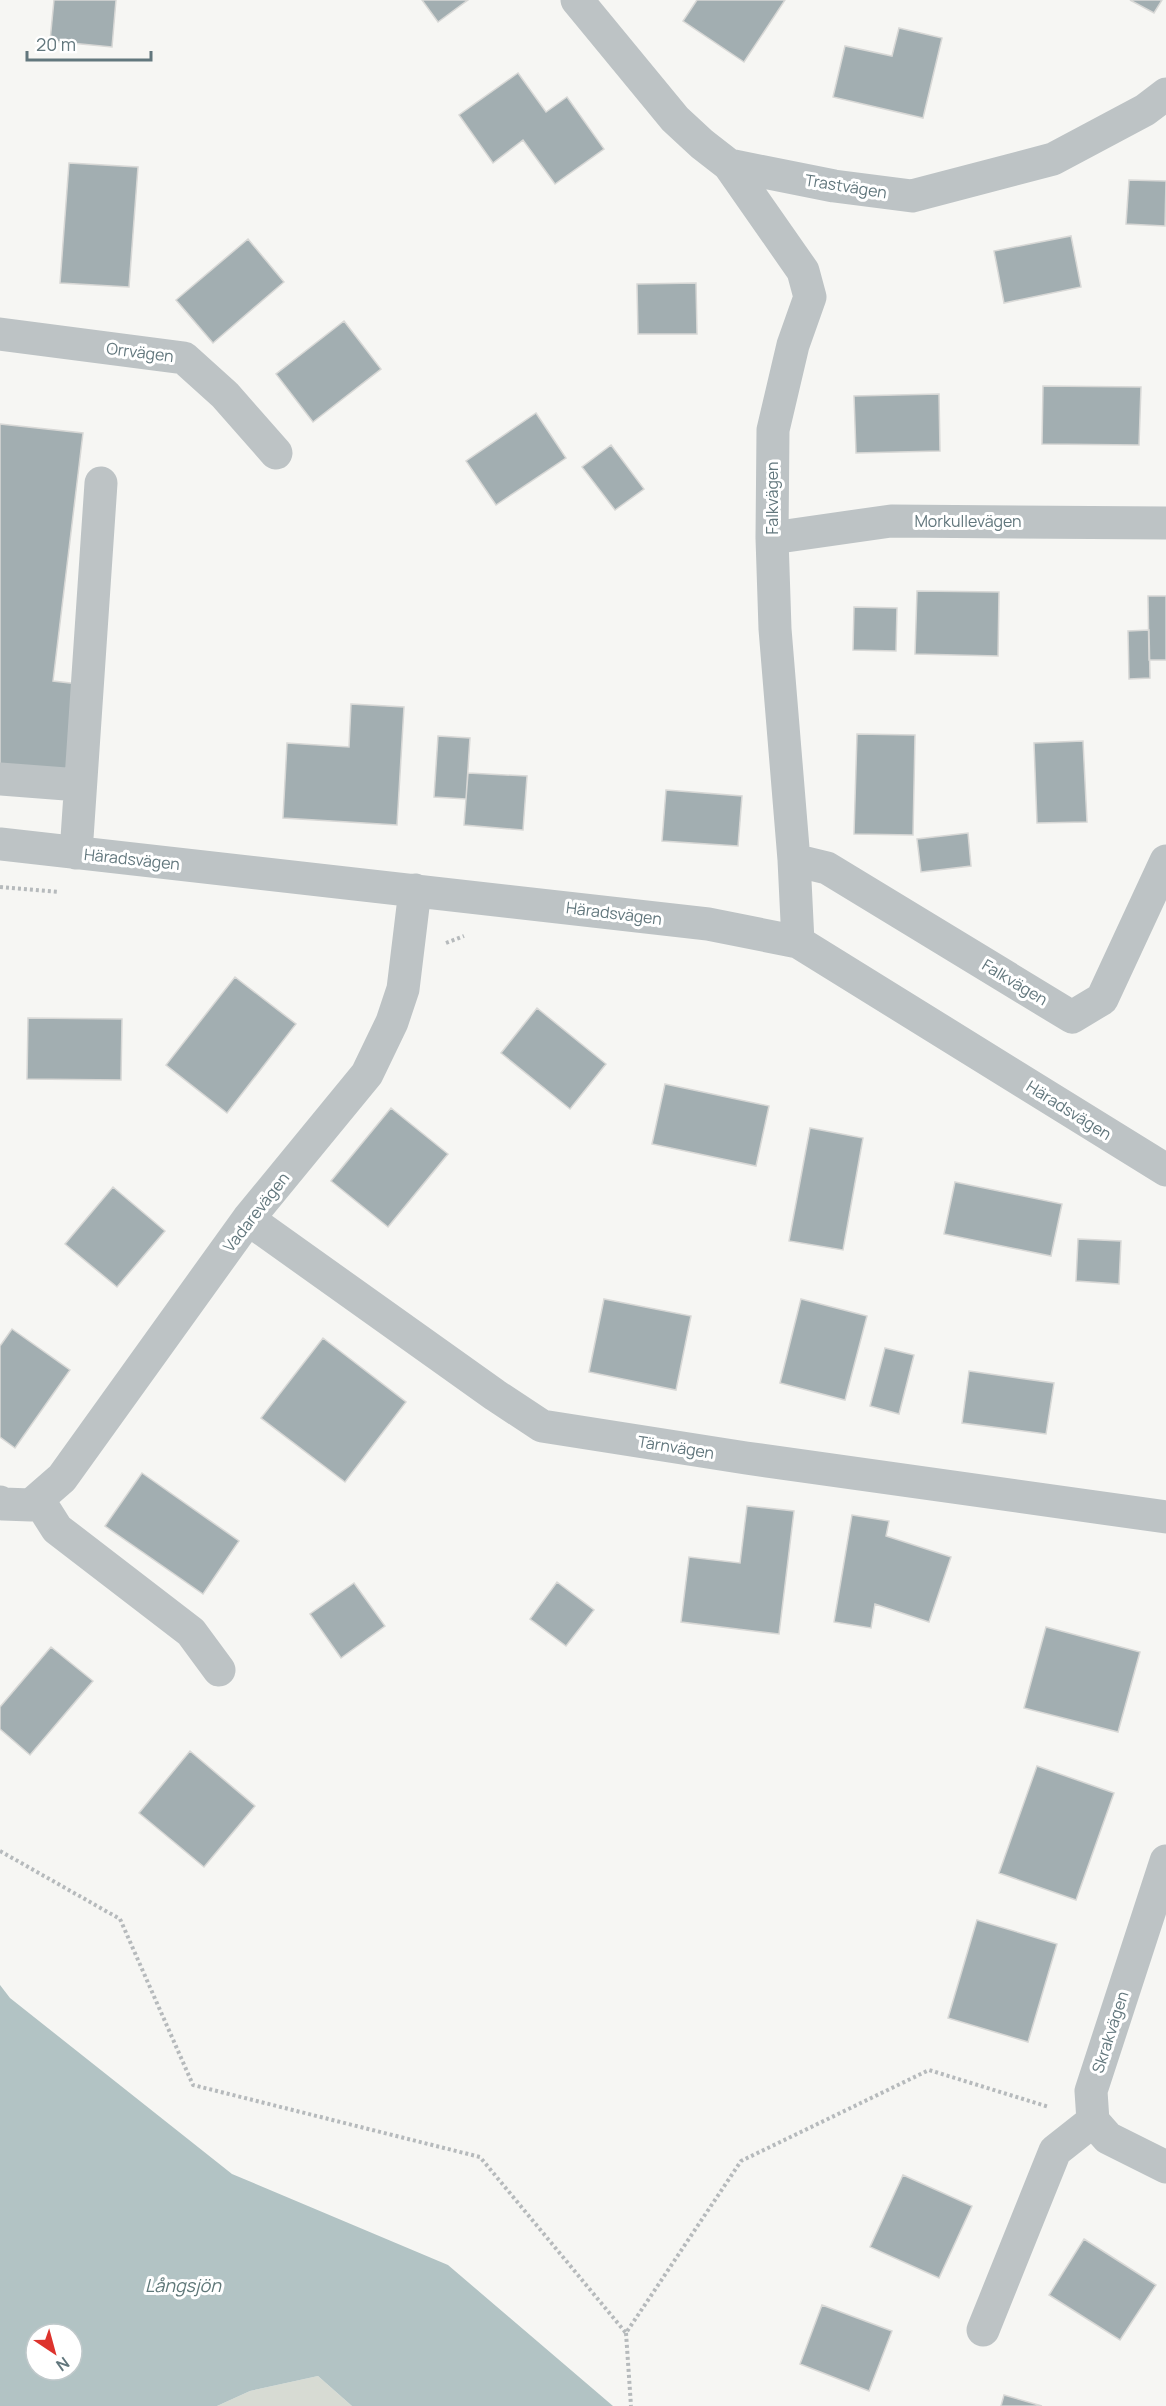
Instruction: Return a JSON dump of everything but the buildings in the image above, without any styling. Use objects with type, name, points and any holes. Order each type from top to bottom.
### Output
[{"type":"street","name":"Trastvägen","points":[[577,0],[675,119],[729,165],[834,186],[912,196],[1053,159],[1145,110],[1166,93]]},
{"type":"street","name":"Falkvägen","points":[[729,165],[802,272],[810,297],[793,345],[773,430],[772,537],[775,629],[794,860],[798,942]]},
{"type":"street","name":"Orrvägen","points":[[0,334],[184,358],[225,395],[276,453]]},
{"type":"street","points":[[76,853],[101,483]]},
{"type":"street","name":"Morkullevägen","points":[[772,537],[891,521],[1166,523]]},
{"type":"street","points":[[0,779],[79,785]]},
{"type":"street","name":"Häradsvägen","points":[[0,844],[708,924],[798,942],[1166,1170]]},
{"type":"street","name":"Falkvägen","points":[[794,860],[827,868],[1072,1017],[1102,999],[1166,861]]},
{"type":"street","name":"Vadarevägen","points":[[23,1502],[62,1478],[248,1219],[367,1074],[392,1023],[403,989],[411,940],[415,890]]},
{"type":"street","name":"Tärnvägen","points":[[248,1219],[542,1426],[694,1450],[1166,1517]]},
{"type":"street","points":[[23,1502],[191,1632],[219,1670]]},
{"type":"street","name":"Skrakvägen","points":[[1093,2121],[1090,2091],[1166,1861]]},
{"type":"street","points":[[982,2330],[1055,2151],[1093,2121],[1108,2138],[1166,2167]]},
{"type":"path","points":[[0,887],[60,892]]},
{"type":"path","points":[[411,940],[439,946],[469,934]]},
{"type":"path","points":[[0,1851],[120,1919],[193,2085],[480,2157],[626,2333],[631,2406]]},
{"type":"path","points":[[626,2333],[741,2160],[929,2070],[1093,2121]]},
{"type":"shaded area","points":[[318,2376],[352,2406],[217,2406],[250,2391]]},
{"type":"water","name":"Långsjön","points":[[0,1985],[10,1998],[232,2174],[448,2265],[613,2406],[352,2406],[318,2376],[250,2391],[217,2406],[0,2406]]}]
